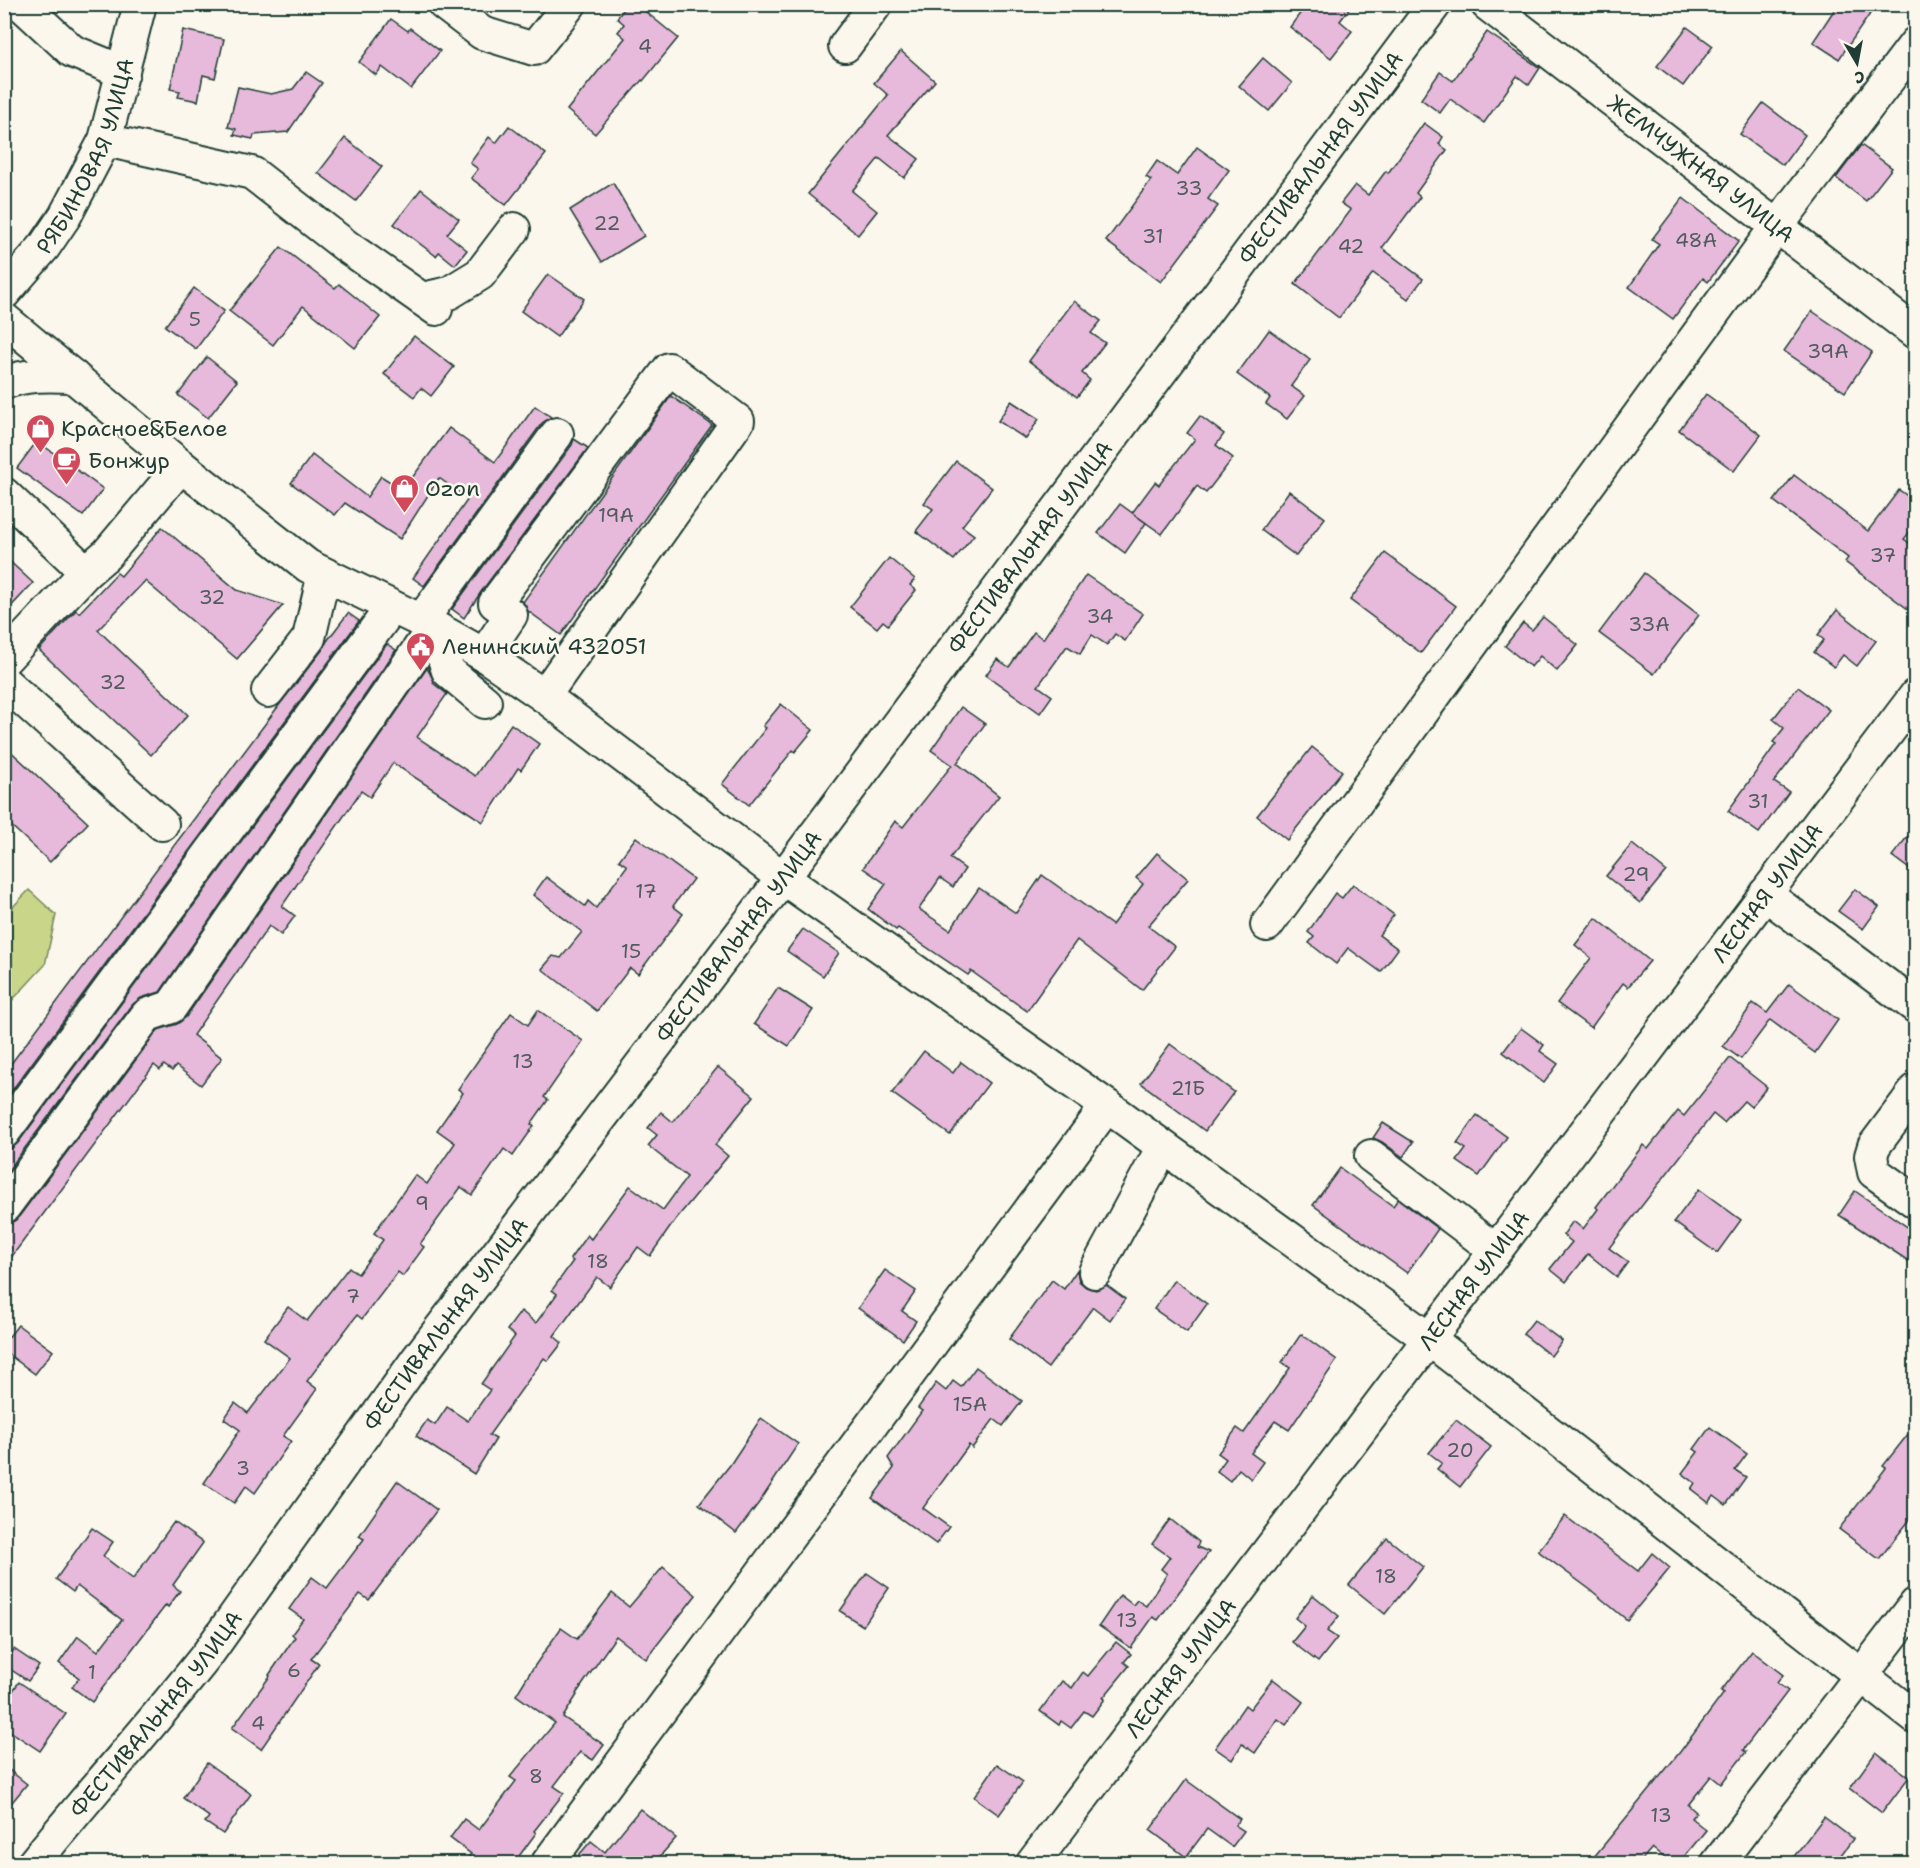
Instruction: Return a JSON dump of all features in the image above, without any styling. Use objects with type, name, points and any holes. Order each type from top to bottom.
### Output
[{"type":"street","points":[[21,4],[72,51],[123,72]]},
{"type":"street","name":"РЯБИНОВАЯ УЛИЦА","points":[[4,293],[44,247],[65,216],[105,140],[140,4]]},
{"type":"street","points":[[444,4],[482,33],[534,49],[570,4]]},
{"type":"street","points":[[845,46],[876,4]]},
{"type":"street","name":"ФЕСТИВАЛЬНАЯ УЛИЦА","points":[[33,1863],[207,1655],[416,1361],[783,878],[1435,4]]},
{"type":"street","name":"ЖЕМЧУЖНАЯ УЛИЦА","points":[[1487,4],[1916,333]]},
{"type":"street","points":[[1267,925],[1777,226],[1916,43]]},
{"type":"street","points":[[105,140],[252,173],[346,246],[429,304],[480,274],[514,229]]},
{"type":"street","points":[[4,319],[181,466],[308,566],[428,624],[484,655],[544,696],[783,878],[1107,1106],[1429,1339],[1916,1718]]},
{"type":"street","points":[[484,655],[511,615],[495,603],[669,369],[738,421],[544,696]]},
{"type":"street","points":[[4,383],[41,374],[73,376]]},
{"type":"street","points":[[4,1207],[147,1015],[171,1007],[557,434]]},
{"type":"street","points":[[4,660],[86,572],[106,554],[181,466]]},
{"type":"street","points":[[4,494],[86,572]]},
{"type":"street","points":[[268,691],[309,638],[324,574]]},
{"type":"street","points":[[4,1132],[392,607]]},
{"type":"street","points":[[428,624],[448,671],[485,702]]},
{"type":"street","points":[[4,682],[162,824]]},
{"type":"street","name":"ЛЕСНАЯ УЛИЦА","points":[[1032,1863],[1916,695]]},
{"type":"street","points":[[1765,894],[1916,1007]]},
{"type":"street","points":[[1916,1090],[1874,1146],[1871,1155],[1874,1172],[1916,1202]]},
{"type":"street","points":[[547,1863],[1107,1106]]},
{"type":"street","points":[[1095,1272],[1163,1147]]},
{"type":"street","points":[[1371,1156],[1495,1250]]},
{"type":"street","points":[[1717,1863],[1916,1604]]},
{"type":"green space","points":[[29,890],[56,915],[45,965],[5,1008],[5,915]]},
{"type":"building","points":[[628,4],[636,4],[678,38],[595,134],[567,110],[625,38],[618,32],[624,24],[617,18]]},
{"type":"building","points":[[1307,4],[1353,4],[1340,21],[1352,31],[1331,58],[1290,27]]},
{"type":"building","points":[[1838,4],[1856,4],[1870,14],[1839,59],[1813,42]]},
{"type":"building","points":[[391,19],[408,31],[410,28],[440,51],[411,89],[382,67],[376,75],[359,62]]},
{"type":"building","points":[[1687,27],[1713,46],[1683,86],[1657,66]]},
{"type":"building","points":[[183,30],[224,39],[215,78],[203,75],[198,101],[178,97],[180,91],[170,89]]},
{"type":"building","points":[[1487,32],[1540,68],[1529,85],[1517,76],[1484,123],[1450,99],[1440,113],[1421,99],[1440,72],[1453,81]]},
{"type":"building","points":[[901,51],[935,81],[888,135],[919,159],[904,178],[879,158],[852,191],[877,211],[858,235],[808,194],[888,95],[874,83]]},
{"type":"building","points":[[1263,58],[1292,83],[1269,111],[1239,86]]},
{"type":"building","points":[[306,72],[322,83],[288,132],[254,135],[253,139],[234,135],[236,129],[228,127],[238,87],[271,94],[293,89]]},
{"type":"building","points":[[1763,103],[1805,135],[1783,165],[1740,134]]},
{"type":"building","points":[[1424,123],[1443,137],[1439,144],[1447,150],[1416,193],[1420,197],[1382,248],[1423,279],[1408,299],[1373,273],[1339,318],[1295,284],[1351,210],[1341,203],[1355,185],[1368,195],[1386,171],[1388,173]]},
{"type":"building","points":[[509,126],[546,154],[506,205],[471,178],[478,169],[470,163],[489,137],[496,143]]},
{"type":"building","points":[[345,138],[382,167],[356,201],[318,173]]},
{"type":"building","points":[[1861,145],[1892,168],[1866,201],[1836,178]]},
{"type":"building","points":[[1197,147],[1229,170],[1208,199],[1218,206],[1161,282],[1106,241],[1151,180],[1146,177],[1157,161],[1177,175]]},
{"type":"building","points":[[613,183],[644,236],[602,262],[570,210]]},
{"type":"building","points":[[421,189],[459,219],[447,234],[467,250],[455,265],[439,252],[436,256],[394,224]]},
{"type":"building","points":[[1683,198],[1739,241],[1708,282],[1703,278],[1673,319],[1629,287],[1659,244],[1652,239]]},
{"type":"building","points":[[281,247],[335,288],[339,284],[380,317],[355,348],[303,306],[273,345],[229,311]]},
{"type":"building","points":[[548,274],[584,299],[557,337],[521,311]]},
{"type":"building","points":[[194,288],[224,311],[196,349],[165,326]]},
{"type":"building","points":[[1074,301],[1101,321],[1091,333],[1105,343],[1082,373],[1090,380],[1077,397],[1029,361]]},
{"type":"building","points":[[1812,311],[1872,352],[1845,392],[1784,351]]},
{"type":"building","points":[[1269,330],[1310,360],[1291,386],[1305,396],[1287,419],[1266,404],[1270,398],[1237,374]]},
{"type":"building","points":[[414,336],[454,367],[431,396],[421,388],[414,397],[384,374]]},
{"type":"building","points":[[207,357],[237,381],[208,418],[178,395]]},
{"type":"building","points":[[1706,394],[1761,435],[1734,471],[1679,430]]},
{"type":"building","points":[[671,396],[712,425],[561,635],[528,611],[523,602]]},
{"type":"building","points":[[1011,401],[1039,419],[1026,439],[998,421]]},
{"type":"building","points":[[535,406],[551,417],[542,423],[424,586],[413,578],[468,499],[439,478],[400,539],[345,503],[335,515],[291,483],[312,455],[367,497],[381,476],[403,490],[449,428],[495,462]]},
{"type":"building","points":[[1200,416],[1224,434],[1216,445],[1233,458],[1206,493],[1197,486],[1162,534],[1132,513],[1155,482],[1159,485],[1195,439],[1187,433]]},
{"type":"building","points":[[574,439],[588,448],[464,618],[452,609],[572,445]]},
{"type":"building","points":[[37,441],[103,489],[83,516],[17,468]]},
{"type":"building","points":[[956,461],[992,488],[962,526],[974,535],[954,560],[916,531],[933,509],[924,503]]},
{"type":"building","points":[[1794,475],[1868,531],[1899,490],[1916,502],[1916,524],[1904,539],[1916,548],[1916,615],[1845,562],[1848,558],[1774,501]]},
{"type":"building","points":[[1289,491],[1325,518],[1296,556],[1261,530]]},
{"type":"building","points":[[1120,504],[1146,523],[1125,553],[1098,533]]},
{"type":"building","points":[[162,527],[237,590],[283,605],[237,659],[145,581],[98,630],[188,715],[151,755],[39,650],[76,610],[79,613],[117,573],[121,576]]},
{"type":"building","points":[[1385,553],[1456,606],[1421,653],[1350,600]]},
{"type":"building","points":[[4,556],[33,583],[4,614]]},
{"type":"building","points":[[889,558],[915,579],[910,585],[916,590],[888,625],[883,621],[877,628],[850,607]]},
{"type":"building","points":[[1644,573],[1699,615],[1654,674],[1599,633]]},
{"type":"building","points":[[1086,575],[1143,614],[1125,641],[1115,634],[1107,645],[1092,635],[1080,654],[1067,646],[1038,686],[1052,696],[1040,713],[986,675],[997,659],[1009,667],[1034,632],[1043,639]]},
{"type":"building","points":[[1837,610],[1876,641],[1857,666],[1843,655],[1834,667],[1814,652],[1824,640],[1818,635]]},
{"type":"building","points":[[348,613],[359,621],[4,1101],[4,1073]]},
{"type":"building","points":[[1543,617],[1578,645],[1557,671],[1540,656],[1531,667],[1505,646],[1523,623],[1532,630]]},
{"type":"building","points":[[387,644],[396,650],[160,992],[141,998],[133,1004],[4,1176],[4,1150],[18,1143]]},
{"type":"building","points":[[427,668],[433,683],[447,694],[417,737],[475,776],[511,724],[539,744],[521,770],[518,768],[483,822],[393,763],[370,797],[361,791],[282,906],[295,916],[281,935],[269,926],[193,1035],[222,1058],[201,1085],[176,1066],[172,1071],[164,1065],[160,1070],[154,1065],[4,1267],[4,1225],[18,1218],[158,1030],[177,1024],[186,1017]]},
{"type":"building","points":[[1798,687],[1829,710],[1774,782],[1789,792],[1759,833],[1728,811],[1776,744],[1773,742],[1784,728],[1773,719]]},
{"type":"building","points":[[781,704],[813,730],[795,752],[793,750],[749,805],[722,784],[766,728],[763,726]]},
{"type":"building","points":[[961,707],[985,724],[957,763],[999,796],[950,858],[965,869],[953,887],[940,878],[919,909],[950,930],[979,888],[1016,913],[1042,875],[1112,925],[1143,884],[1136,878],[1157,853],[1188,879],[1148,926],[1175,947],[1142,990],[1077,940],[1027,1011],[971,971],[968,975],[898,928],[896,930],[868,909],[886,884],[863,868],[895,821],[903,827],[952,765],[931,750]]},
{"type":"building","points":[[4,745],[88,823],[50,862],[4,819]]},
{"type":"building","points":[[1312,747],[1342,771],[1287,840],[1257,816]]},
{"type":"building","points":[[1916,826],[1916,874],[1892,856]]},
{"type":"building","points":[[636,837],[693,879],[673,906],[683,914],[638,974],[630,968],[597,1011],[542,969],[553,956],[561,958],[582,932],[533,895],[546,877],[585,906],[588,901],[596,908],[627,866],[619,860]]},
{"type":"building","points":[[1632,844],[1666,871],[1640,903],[1606,876]]},
{"type":"building","points":[[1353,884],[1394,915],[1379,935],[1398,949],[1381,972],[1348,948],[1336,964],[1309,943],[1314,937],[1308,932],[1335,893],[1342,898]]},
{"type":"building","points":[[1855,889],[1879,907],[1863,929],[1838,911]]},
{"type":"building","points":[[1596,918],[1650,961],[1628,987],[1623,983],[1591,1028],[1557,1003],[1591,958],[1575,945]]},
{"type":"building","points":[[803,929],[839,953],[823,976],[787,951]]},
{"type":"building","points":[[1789,984],[1838,1020],[1815,1053],[1770,1020],[1741,1059],[1723,1046],[1753,1003],[1767,1013]]},
{"type":"building","points":[[778,988],[813,1010],[789,1046],[754,1024]]},
{"type":"building","points":[[538,1010],[583,1041],[544,1097],[548,1100],[531,1124],[534,1126],[513,1156],[504,1149],[472,1195],[461,1187],[420,1244],[424,1247],[403,1276],[398,1272],[362,1319],[357,1315],[307,1381],[317,1389],[283,1436],[291,1441],[255,1493],[246,1486],[234,1503],[204,1483],[240,1430],[224,1419],[235,1403],[248,1413],[290,1358],[264,1339],[288,1307],[307,1321],[349,1267],[358,1274],[383,1240],[374,1233],[415,1175],[427,1184],[455,1143],[437,1130],[463,1093],[458,1089],[511,1013],[528,1025]]},
{"type":"building","points":[[1521,1028],[1544,1045],[1540,1051],[1558,1064],[1544,1083],[1503,1052]]},
{"type":"building","points":[[1170,1044],[1234,1092],[1205,1131],[1141,1083]]},
{"type":"building","points":[[924,1051],[953,1073],[961,1062],[989,1083],[950,1135],[892,1093]]},
{"type":"building","points":[[1730,1058],[1767,1087],[1751,1107],[1744,1101],[1724,1123],[1713,1114],[1609,1248],[1628,1262],[1617,1277],[1588,1254],[1566,1282],[1550,1269],[1572,1242],[1563,1235],[1573,1221],[1583,1229],[1598,1209],[1596,1207],[1643,1145],[1648,1149],[1678,1111],[1684,1116]]},
{"type":"building","points":[[718,1067],[754,1096],[715,1145],[728,1156],[676,1219],[650,1256],[638,1247],[610,1287],[597,1277],[554,1336],[562,1343],[548,1361],[544,1358],[489,1435],[496,1439],[474,1474],[416,1436],[427,1420],[435,1425],[447,1407],[468,1421],[490,1390],[481,1384],[515,1336],[507,1330],[521,1311],[536,1323],[557,1294],[552,1290],[573,1261],[570,1259],[587,1235],[591,1239],[630,1186],[663,1210],[687,1177],[648,1146],[657,1135],[648,1128],[661,1112],[673,1122]]},
{"type":"building","points":[[1477,1115],[1507,1137],[1479,1176],[1457,1161],[1466,1149],[1457,1143]]},
{"type":"building","points":[[1383,1123],[1413,1142],[1403,1157],[1373,1138]]},
{"type":"building","points":[[1340,1168],[1393,1206],[1398,1199],[1438,1229],[1407,1273],[1313,1205]]},
{"type":"building","points":[[1699,1189],[1741,1220],[1717,1253],[1674,1222]]},
{"type":"building","points":[[1855,1191],[1916,1233],[1916,1266],[1839,1215]]},
{"type":"building","points":[[885,1270],[916,1291],[902,1311],[916,1321],[903,1340],[858,1308]]},
{"type":"building","points":[[1077,1270],[1079,1281],[1086,1287],[1096,1290],[1106,1285],[1125,1299],[1110,1320],[1093,1307],[1048,1368],[1009,1339],[1052,1280],[1064,1289]]},
{"type":"building","points":[[1174,1280],[1207,1304],[1187,1332],[1154,1309]]},
{"type":"building","points":[[1534,1320],[1562,1341],[1551,1356],[1523,1334]]},
{"type":"building","points":[[18,1325],[53,1351],[35,1374],[4,1351],[4,1343]]},
{"type":"building","points":[[1301,1334],[1337,1360],[1289,1430],[1275,1421],[1251,1453],[1263,1462],[1251,1479],[1239,1469],[1230,1481],[1217,1471],[1226,1459],[1218,1453],[1237,1428],[1244,1433],[1290,1368],[1282,1362]]},
{"type":"building","points":[[976,1367],[1022,1401],[1003,1426],[994,1419],[972,1448],[969,1445],[923,1508],[949,1527],[936,1544],[872,1498],[894,1468],[888,1458],[922,1411],[918,1408],[936,1383],[946,1391],[953,1381],[961,1387]]},
{"type":"building","points":[[761,1418],[798,1444],[736,1533],[699,1504],[730,1465]]},
{"type":"building","points":[[1456,1420],[1491,1447],[1460,1487],[1437,1469],[1442,1463],[1429,1453]]},
{"type":"building","points":[[1916,1424],[1916,1512],[1879,1559],[1839,1529],[1886,1468],[1883,1466]]},
{"type":"building","points":[[1710,1427],[1747,1454],[1735,1470],[1746,1477],[1726,1505],[1714,1496],[1709,1503],[1691,1489],[1695,1483],[1682,1473],[1698,1452],[1694,1449]]},
{"type":"building","points":[[397,1481],[437,1510],[369,1600],[360,1594],[311,1659],[319,1664],[261,1749],[232,1728],[295,1637],[292,1634],[303,1619],[289,1609],[312,1577],[327,1588],[364,1539],[359,1536]]},
{"type":"building","points":[[1565,1516],[1638,1571],[1652,1553],[1670,1568],[1627,1620],[1538,1551]]},
{"type":"building","points":[[1170,1519],[1199,1542],[1197,1547],[1209,1552],[1158,1620],[1153,1617],[1131,1648],[1099,1626],[1120,1595],[1133,1605],[1137,1600],[1146,1606],[1167,1574],[1161,1569],[1170,1557],[1152,1544]]},
{"type":"building","points":[[174,1522],[203,1543],[173,1585],[180,1591],[168,1607],[166,1605],[92,1702],[72,1687],[79,1678],[59,1663],[78,1636],[98,1651],[122,1620],[77,1586],[73,1592],[56,1579],[92,1528],[113,1542],[103,1556],[133,1579]]},
{"type":"building","points":[[1387,1538],[1423,1567],[1385,1614],[1349,1585]]},
{"type":"building","points":[[663,1567],[696,1595],[646,1659],[616,1636],[563,1717],[604,1745],[593,1760],[580,1752],[554,1786],[564,1793],[534,1831],[536,1833],[514,1863],[464,1863],[471,1854],[450,1838],[464,1819],[479,1830],[516,1781],[510,1777],[555,1723],[516,1695],[529,1674],[561,1628],[577,1639],[612,1593],[629,1607]]},
{"type":"building","points":[[867,1573],[889,1588],[863,1626],[840,1611]]},
{"type":"building","points":[[1313,1595],[1339,1616],[1327,1631],[1337,1638],[1318,1662],[1292,1642],[1305,1626],[1295,1618]]},
{"type":"building","points":[[1116,1642],[1131,1654],[1124,1662],[1129,1666],[1103,1698],[1105,1699],[1092,1716],[1084,1711],[1071,1728],[1061,1721],[1059,1725],[1040,1711],[1062,1681],[1072,1688],[1083,1672],[1088,1676]]},
{"type":"building","points":[[14,1649],[39,1666],[28,1681],[4,1665]]},
{"type":"building","points":[[1752,1651],[1783,1675],[1777,1683],[1788,1691],[1743,1750],[1746,1752],[1721,1784],[1711,1776],[1688,1805],[1696,1812],[1691,1818],[1706,1830],[1679,1863],[1671,1863],[1652,1848],[1639,1863],[1589,1863],[1680,1752],[1724,1693],[1721,1691]]},
{"type":"building","points":[[1273,1679],[1303,1702],[1286,1725],[1278,1719],[1255,1753],[1242,1744],[1232,1760],[1215,1748],[1245,1705],[1250,1709]]},
{"type":"building","points":[[19,1682],[66,1714],[40,1751],[4,1727],[4,1703]]},
{"type":"building","points":[[1876,1752],[1909,1777],[1882,1813],[1850,1788]]},
{"type":"building","points":[[207,1763],[251,1794],[223,1834],[205,1822],[209,1817],[183,1798]]},
{"type":"building","points":[[997,1764],[1023,1782],[999,1815],[974,1797]]},
{"type":"building","points":[[4,1766],[27,1784],[4,1812]]},
{"type":"building","points":[[1186,1780],[1240,1819],[1235,1825],[1244,1831],[1232,1847],[1207,1829],[1186,1857],[1150,1830]]},
{"type":"building","points":[[640,1809],[676,1838],[654,1863],[572,1863],[591,1841],[605,1852]]},
{"type":"building","points":[[1824,1817],[1853,1839],[1835,1863],[1789,1863]]},
{"type":"place","name":"Красное&Белое","points":[[40,454]]},
{"type":"place","name":"Бонжур","points":[[67,486]]},
{"type":"place","name":"Ozon","points":[[404,514]]},
{"type":"place","name":"Ленинский 432051","points":[[421,672]]}]
